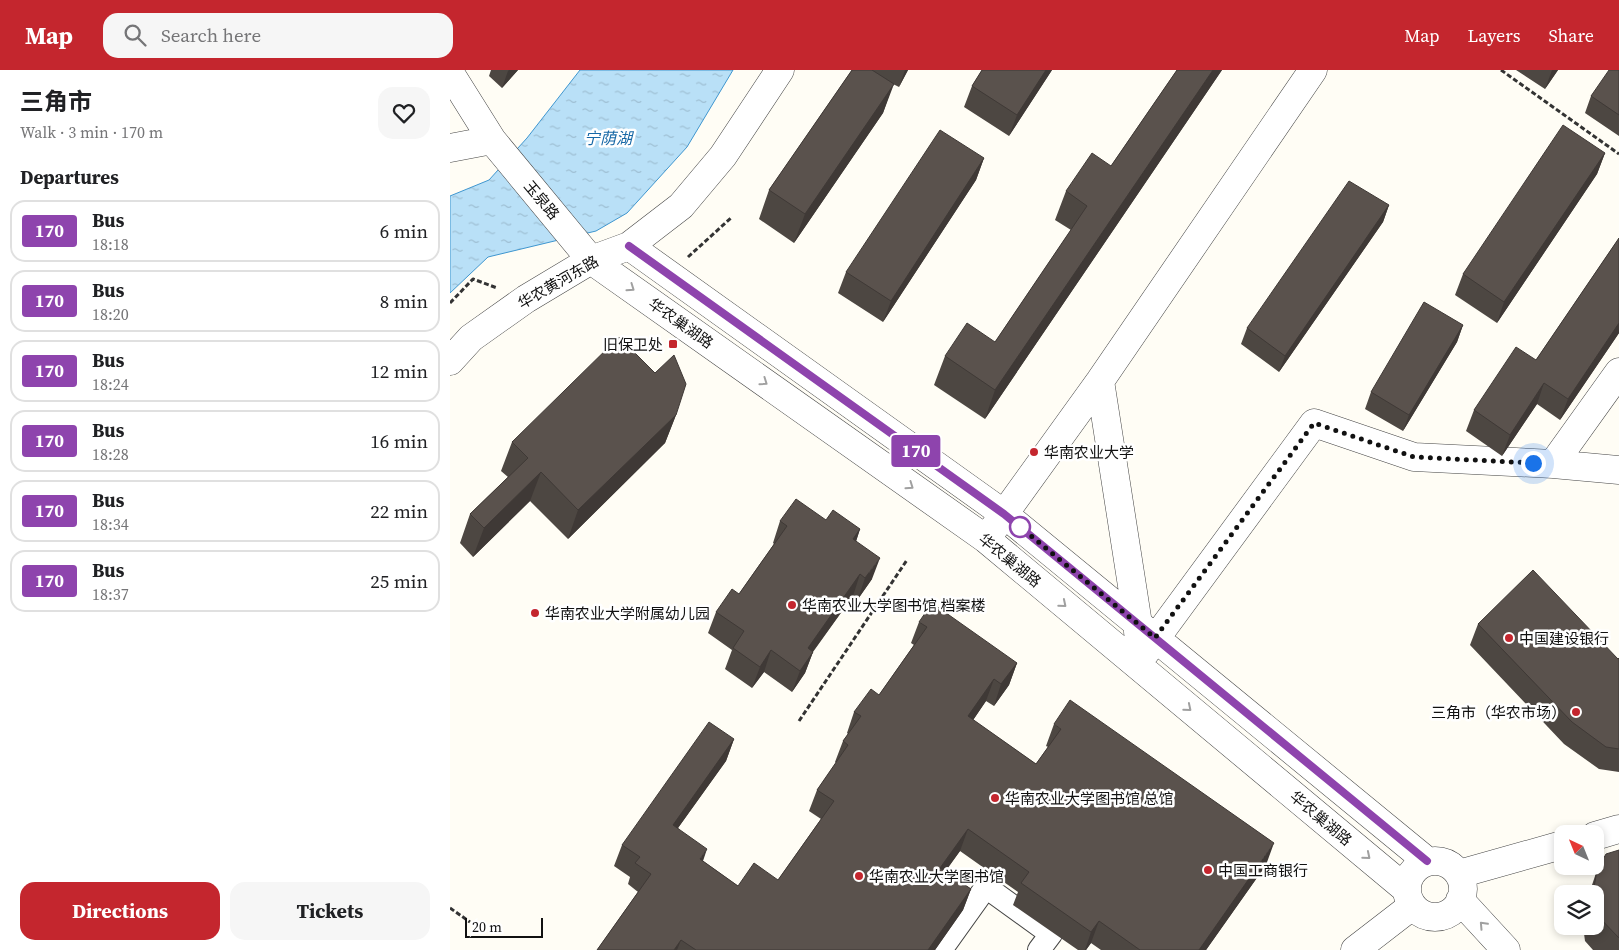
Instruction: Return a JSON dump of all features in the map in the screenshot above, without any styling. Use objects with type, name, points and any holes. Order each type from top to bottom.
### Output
[{"type":"street","name":"华农黄河东路","points":[[450,361],[471,338],[526,299],[591,260],[629,246],[681,206],[723,156],[780,70]]},
{"type":"street","points":[[986,539],[1100,381],[1313,70]]},
{"type":"street","name":"玉泉路","points":[[450,73],[492,140],[591,260]]},
{"type":"street","points":[[450,148],[492,140]]},
{"type":"street","points":[[629,246],[1004,514],[1427,861]]},
{"type":"street","name":"华农巢湖路","points":[[591,260],[986,539],[1137,664],[1409,898]]},
{"type":"street","points":[[1552,464],[1619,372]]},
{"type":"street","points":[[1100,381],[1147,631]]},
{"type":"street","points":[[1137,664],[1147,631],[1314,423],[1414,457],[1552,464],[1619,470]]},
{"type":"street","points":[[1604,833],[1619,829]]},
{"type":"street","points":[[1480,950],[1455,896],[1445,862],[1427,861],[1419,865],[1412,872],[1408,880],[1409,898],[1419,913],[1438,917],[1455,896],[1554,849]]},
{"type":"street","points":[[940,950],[986,887],[1051,934],[1039,950]]},
{"type":"street","points":[[1455,896],[1506,950]]},
{"type":"street","points":[[1355,950],[1409,898]]},
{"type":"path","points":[[1502,70],[1619,154]]},
{"type":"path","points":[[668,274],[732,217]]},
{"type":"path","points":[[450,303],[473,279]]},
{"type":"path","points":[[799,721],[907,560]]},
{"type":"path","points":[[450,908],[470,922]]},
{"type":"water","name":"宁荫湖","points":[[580,70],[733,70],[687,147],[627,213],[596,231],[488,257],[450,293],[450,196],[489,180],[527,138]]},
{"type":"building","points":[[852,70],[872,70],[894,84],[805,214],[769,190]]},
{"type":"building","points":[[982,70],[1046,70],[1017,115],[972,86]]},
{"type":"building","points":[[1177,70],[1213,70],[995,390],[945,356],[967,323],[995,342],[1087,206],[1066,191],[1092,153],[1111,166]]},
{"type":"building","points":[[1609,70],[1619,70],[1619,115],[1591,96]]},
{"type":"building","points":[[1563,125],[1605,153],[1504,302],[1463,274]]},
{"type":"building","points":[[940,130],[984,158],[891,301],[846,272]]},
{"type":"building","points":[[1349,181],[1389,205],[1285,356],[1247,328]]},
{"type":"building","points":[[1619,238],[1619,323],[1568,399],[1544,383],[1510,435],[1474,410],[1516,347],[1536,360]]},
{"type":"building","points":[[1424,302],[1463,325],[1409,415],[1371,392]]},
{"type":"building","points":[[619,337],[655,373],[674,355],[686,384],[676,415],[578,510],[541,472],[484,528],[470,514],[528,458],[512,442]]},
{"type":"building","name":"华南农业大学图书馆 档案楼","points":[[796,499],[826,520],[833,510],[860,529],[853,539],[880,558],[865,578],[860,574],[808,648],[813,652],[800,671],[771,650],[760,667],[733,648],[744,631],[716,612],[732,589],[739,594],[787,526],[780,521]]},
{"type":"building","name":"三角市（华农市场）","points":[[1533,570],[1619,658],[1619,749],[1606,747],[1572,722],[1478,624]]},
{"type":"building","name":"华南农业大学图书馆 总馆","points":[[932,603],[1017,663],[1001,684],[994,679],[968,716],[1036,764],[1061,729],[1054,724],[1070,700],[1274,843],[1199,950],[1140,950],[1099,921],[1091,932],[1021,883],[1029,872],[968,829],[940,868],[971,889],[928,950],[696,950],[681,940],[674,950],[597,950],[651,874],[635,863],[640,857],[622,845],[709,722],[734,739],[673,825],[707,849],[700,859],[738,886],[754,863],[778,880],[834,801],[817,790],[848,745],[843,741],[861,716],[854,712],[871,689],[879,695],[927,627],[919,622]]},
{"type":"building","points":[[1619,850],[1619,938],[1604,922],[1604,885],[1594,885],[1596,875],[1604,875],[1604,858],[1606,854]]},
{"type":"bus line","name":"170","points":[[629,246],[1004,514],[1427,861]]},
{"type":"place","name":"旧保卫处","points":[[673,344]]},
{"type":"place","name":"华南农业大学","points":[[1034,452]]},
{"type":"place","name":"华南农业大学图书馆 档案楼","points":[[792,605]]},
{"type":"place","name":"华南农业大学附属幼儿园","points":[[535,613]]},
{"type":"place","name":"中国建设银行","points":[[1509,638]]},
{"type":"place","name":"三角市（华农市场）","points":[[1576,712]]},
{"type":"place","name":"华南农业大学图书馆 总馆","points":[[995,798]]},
{"type":"place","name":"中国工商银行","points":[[1208,870]]},
{"type":"place","name":"华南农业大学图书馆","points":[[859,876]]},
{"type":"route","points":[[1020,527],[1155,638],[1314,423],[1414,457],[1533,463]]}]
